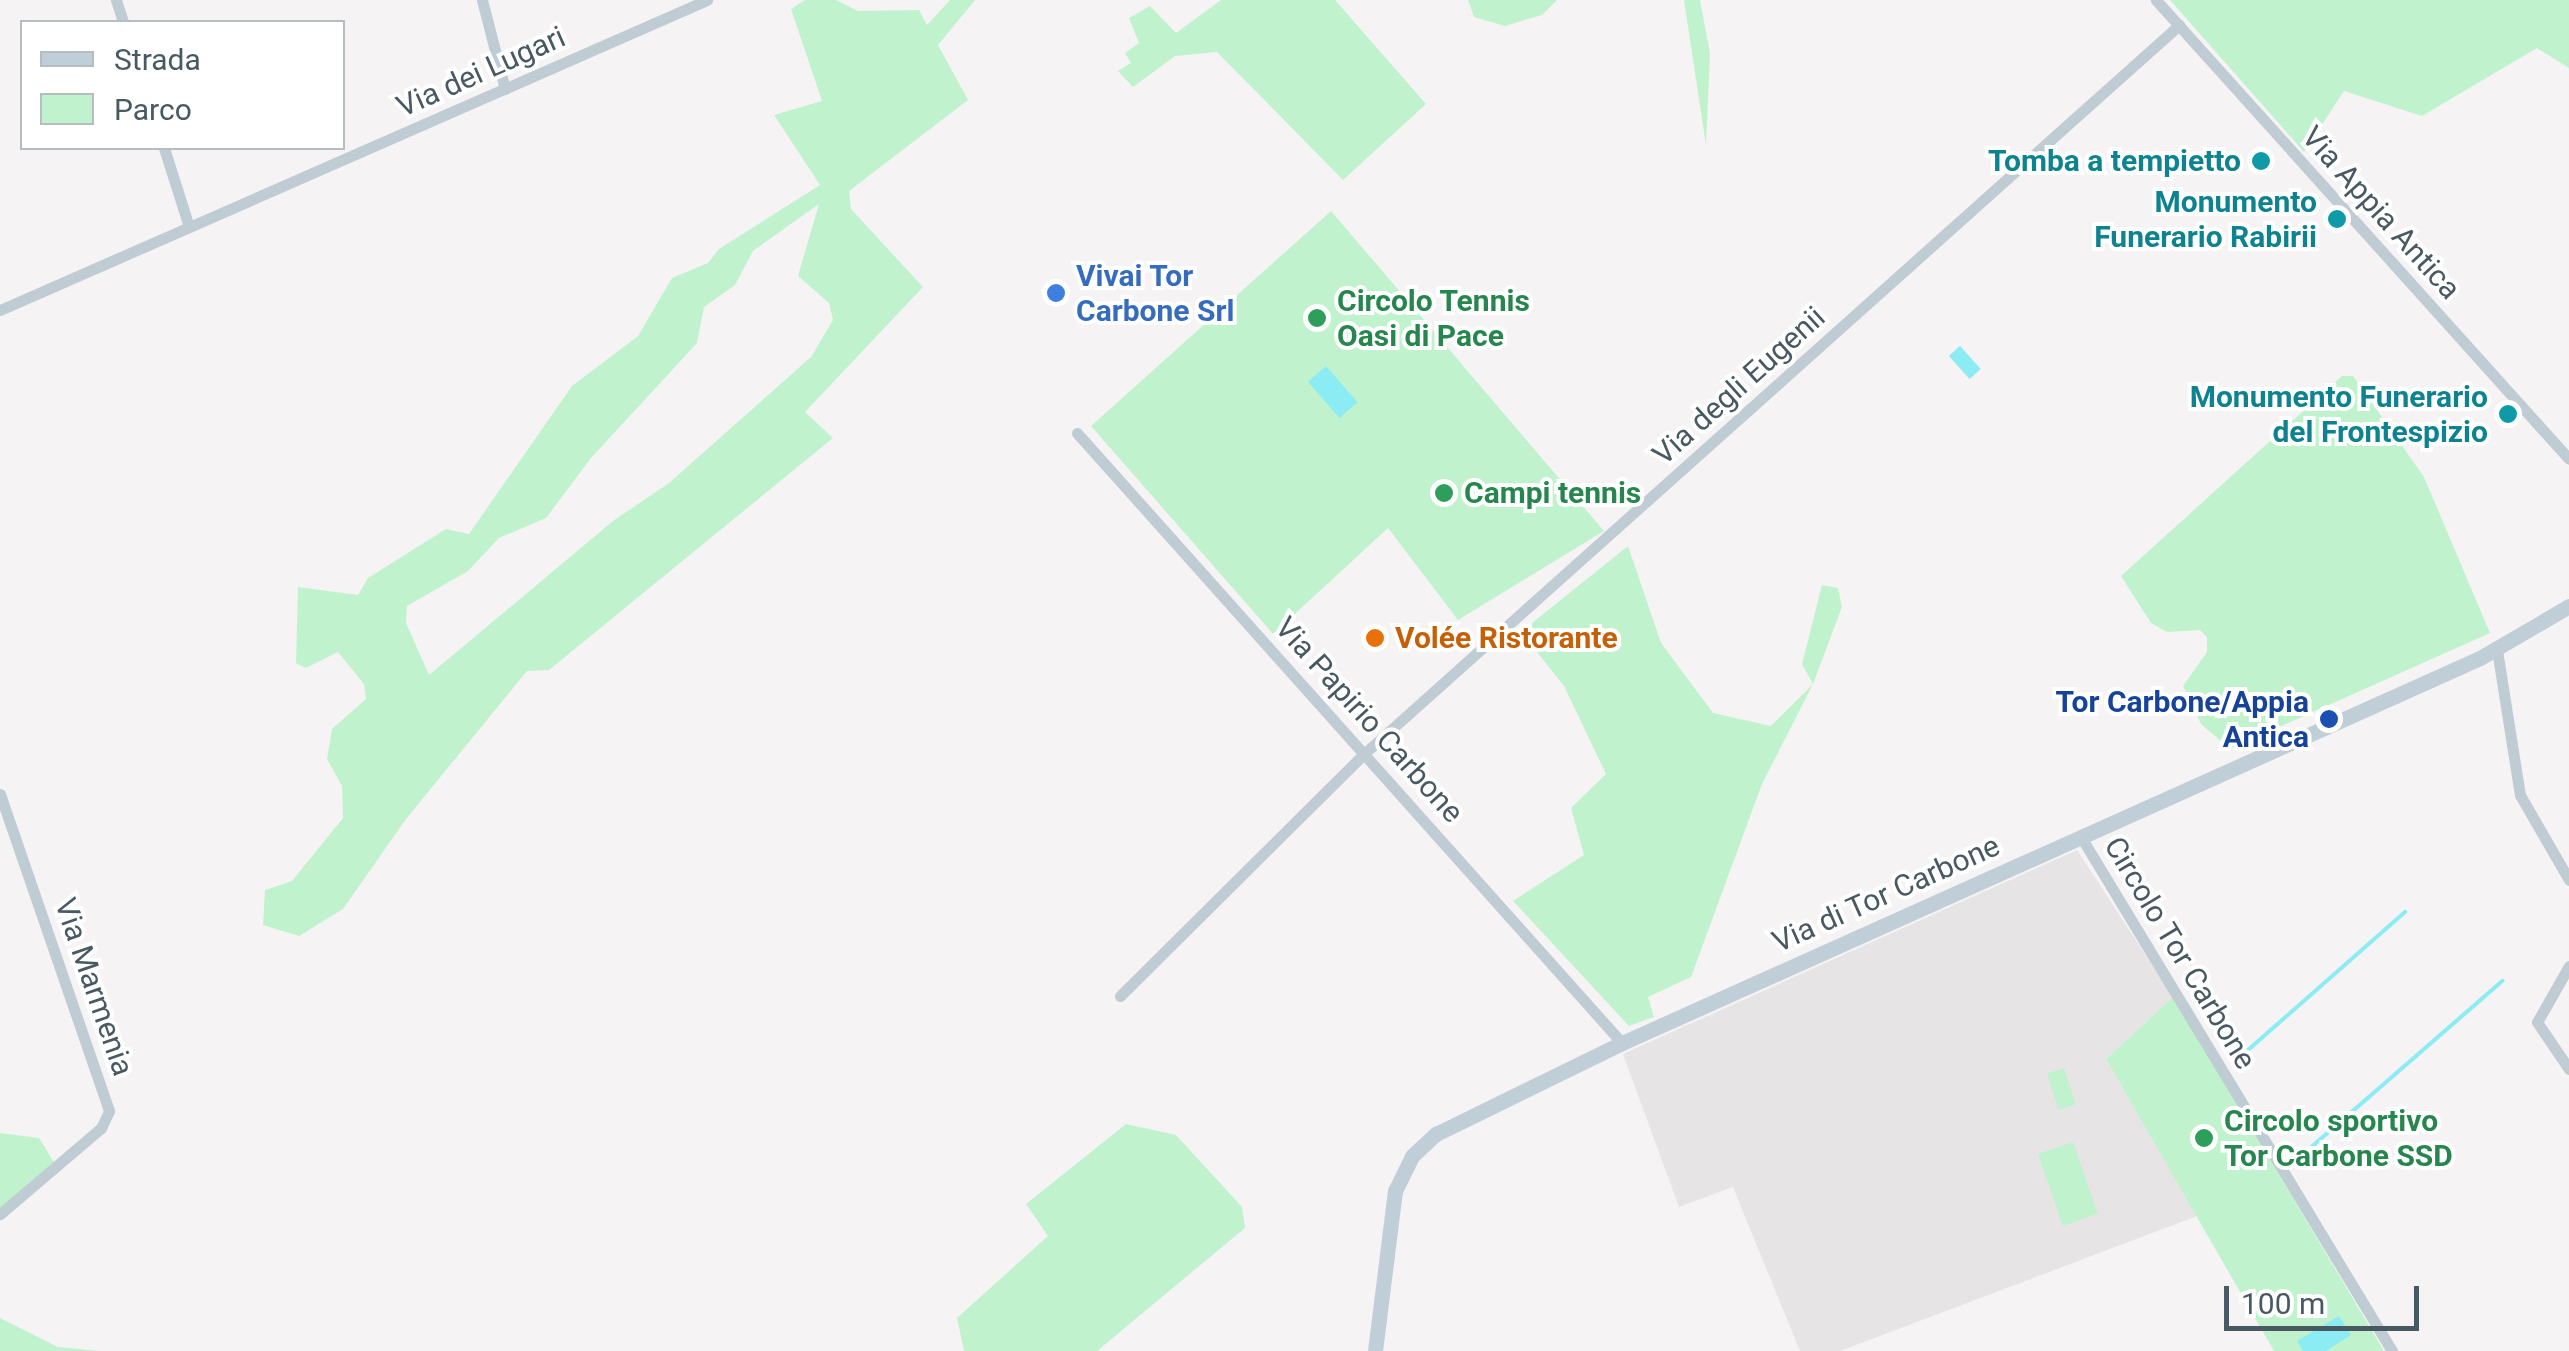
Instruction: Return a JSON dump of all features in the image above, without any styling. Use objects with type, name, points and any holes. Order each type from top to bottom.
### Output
[{"type":"main road","name":"Via di Tor Carbone","points":[[1374,1351],[1391,1207],[1412,1156],[1450,1126],[1622,1043],[2497,650],[2569,606]]},
{"type":"street","points":[[482,0],[505,89]]},
{"type":"street","name":"Via dei Lugari","points":[[0,310],[708,0]]},
{"type":"street","name":"Via Appia Antica","points":[[2156,0],[2569,459]]},
{"type":"street","name":"Via degli Eugenii","points":[[1120,996],[1366,752],[2179,25]]},
{"type":"street","points":[[165,150],[190,227]]},
{"type":"street","name":"Via Papirio Carbone","points":[[1077,433],[1622,1043]]},
{"type":"street","points":[[2497,650],[2520,795],[2569,880]]},
{"type":"street","name":"Via Marmenia","points":[[0,794],[109,1110],[100,1128],[0,1214]]},
{"type":"street","name":"Circolo Tor Carbone","points":[[2082,838],[2392,1351]]},
{"type":"street","points":[[2569,966],[2537,1022],[2569,1070]]},
{"type":"shaded area","points":[[2077,850],[2173,997],[2106,1059],[2197,1216],[1840,1351],[1800,1351],[1733,1187],[1679,1207],[1623,1054]]},
{"type":"green space","points":[[805,0],[836,0],[858,11],[919,10],[927,25],[950,0],[975,0],[938,45],[968,100],[849,191],[851,209],[923,287],[805,412],[833,438],[549,670],[527,671],[406,819],[343,909],[299,936],[263,925],[265,890],[292,881],[343,818],[342,786],[327,759],[332,729],[366,699],[364,684],[338,652],[306,668],[296,663],[298,587],[358,595],[368,578],[446,529],[469,534],[572,386],[638,336],[672,278],[708,263],[719,249],[820,185],[774,115],[822,101],[791,9]],"holes":[[[819,204],[798,276],[829,303],[833,320],[811,357],[669,483],[613,521],[429,675],[406,623],[407,606],[468,571],[499,538],[546,518],[591,458],[697,343],[704,307],[735,285],[753,251]]]},
{"type":"green space","points":[[1221,0],[1335,0],[1426,104],[1343,180],[1217,52],[1175,56],[1133,87],[1118,71],[1131,63],[1125,53],[1139,43],[1129,18],[1150,6],[1176,33]]},
{"type":"green space","points":[[1468,0],[1557,0],[1542,15],[1505,26],[1474,17]]},
{"type":"green space","points":[[1684,0],[1700,0],[1710,53],[1706,145]]},
{"type":"green space","points":[[2170,0],[2569,0],[2569,68],[2537,48],[2422,116],[2344,91],[2304,152]]},
{"type":"green space","name":"Circolo Tennis Oasi di Pace","points":[[1331,211],[1604,531],[1458,620],[1388,528],[1273,634],[1091,426]]},
{"type":"green space","points":[[2342,376],[2353,376],[2424,477],[2490,633],[2230,749],[2201,724],[2183,686],[2207,652],[2207,637],[2200,630],[2167,632],[2151,623],[2121,576]]},
{"type":"green space","points":[[1628,546],[1661,643],[1713,713],[1771,726],[1813,684],[1762,784],[1691,977],[1648,997],[1654,1017],[1629,1026],[1513,901],[1584,855],[1571,808],[1606,774],[1564,686],[1521,632]]},
{"type":"green space","points":[[1822,585],[1838,588],[1842,607],[1813,684],[1802,664]]},
{"type":"green space","name":"Circolo sportivo Tor Carbone SSD","points":[[2173,997],[2384,1351],[2274,1351],[2106,1059]]},
{"type":"green space","points":[[2064,1068],[2076,1104],[2059,1110],[2047,1074]]},
{"type":"green space","points":[[1126,1124],[1176,1135],[1242,1207],[1245,1228],[1097,1351],[964,1351],[957,1318],[1048,1236],[1026,1204]]},
{"type":"green space","points":[[0,1133],[39,1138],[55,1164],[0,1212]]},
{"type":"green space","points":[[2073,1142],[2098,1214],[2063,1226],[2038,1154]]},
{"type":"green space","points":[[0,1318],[58,1347],[100,1351],[0,1351]]},
{"type":"water","points":[[1960,346],[1981,369],[1970,379],[1949,356]]},
{"type":"water","points":[[1326,366],[1357,402],[1339,418],[1308,382]]},
{"type":"water","points":[[2339,1316],[2351,1335],[2326,1351],[2303,1351],[2297,1341]]},
{"type":"waterway","points":[[2240,1057],[2405,912]]},
{"type":"waterway","points":[[2301,1156],[2502,981]]},
{"type":"place","name":"Tomba a tempietto","points":[[2261,161]]},
{"type":"place","name":"Monumento Funerario Rabirii","points":[[2337,219]]},
{"type":"place","name":"Vivai Tor Carbone Srl","points":[[1056,293]]},
{"type":"place","name":"Circolo Tennis Oasi di Pace","points":[[1317,318]]},
{"type":"place","name":"Monumento Funerario del Frontespizio","points":[[2508,414]]},
{"type":"place","name":"Campi tennis","points":[[1444,493]]},
{"type":"place","name":"Volée Ristorante","points":[[1375,638]]},
{"type":"place","name":"Tor Carbone/Appia Antica","points":[[2329,719]]},
{"type":"place","name":"Circolo sportivo Tor Carbone SSD","points":[[2204,1138]]}]
